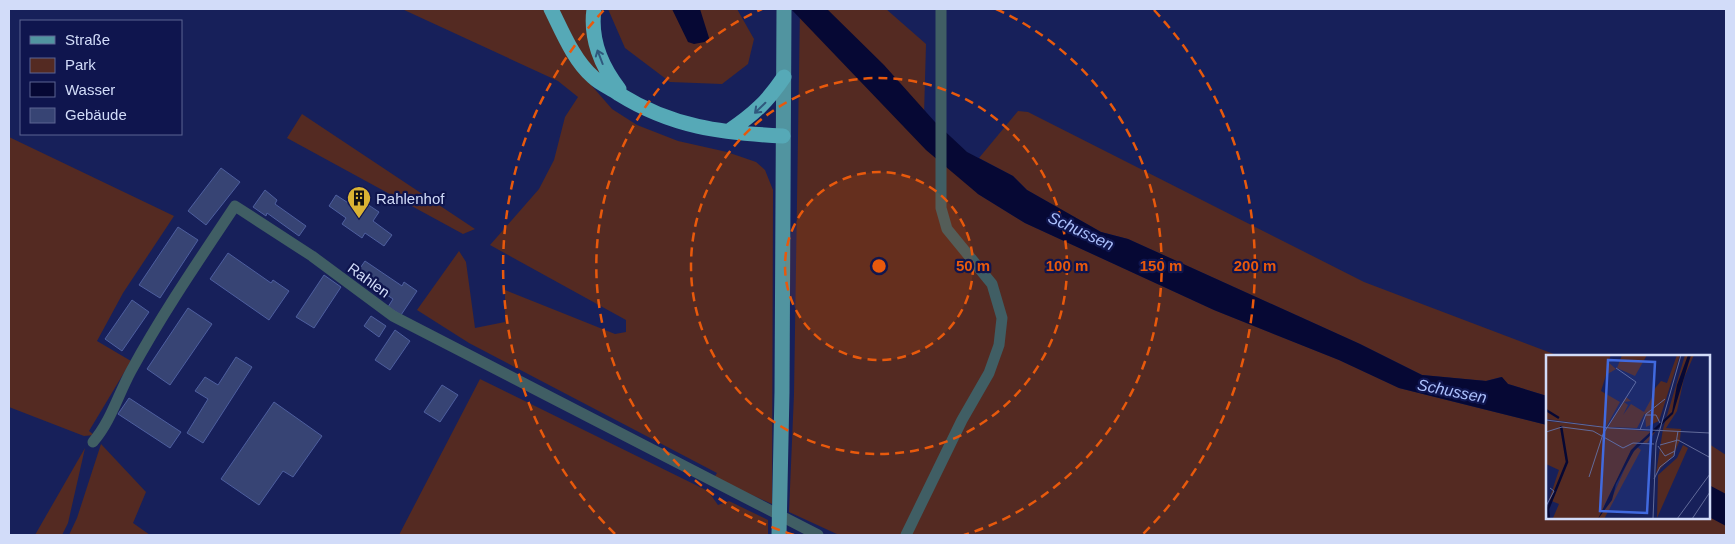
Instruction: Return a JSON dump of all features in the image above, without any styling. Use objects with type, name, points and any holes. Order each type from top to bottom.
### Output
[{"type":"highway","points":[[552,9],[575,53],[593,77],[652,113],[694,126],[783,136]]},
{"type":"highway","points":[[594,9],[596,47],[606,72],[626,98]]},
{"type":"highway","points":[[730,131],[752,116],[768,100],[784,77]]},
{"type":"main road","points":[[779,535],[782,392],[784,9]]},
{"type":"street","points":[[906,535],[962,420],[989,373],[999,345],[1002,318],[992,284],[947,229],[941,197],[941,9]]},
{"type":"street","name":"Rahlen","points":[[93,442],[104,430],[130,372],[174,299],[235,206],[312,256],[393,316],[818,535]]},
{"type":"green space","points":[[402,9],[594,9],[606,72],[585,78],[612,109],[637,125],[678,141],[727,152],[756,162],[765,170],[773,190],[772,504],[714,478],[717,473],[469,343],[417,310],[459,251],[466,262],[475,328],[505,322],[505,290],[615,334],[626,332],[626,320],[490,245],[539,189],[554,160],[565,117],[578,97],[558,81]]},
{"type":"green space","points":[[608,9],[737,9],[754,39],[748,64],[722,84],[670,82],[625,48]]},
{"type":"green space","points":[[800,9],[886,9],[926,44],[924,115],[978,194],[1025,223],[1214,310],[1339,360],[1399,388],[1546,425],[1546,519],[1710,519],[1710,445],[1726,455],[1726,535],[839,535],[789,512],[794,394]]},
{"type":"green space","points":[[1018,111],[1028,112],[1364,282],[1556,355],[1546,355],[1546,396],[1508,384],[1501,377],[1486,381],[1422,375],[1360,344],[1128,239],[1101,232],[1027,190],[1013,176],[979,158]]},
{"type":"green space","points":[[302,114],[475,229],[463,234],[287,138]]},
{"type":"green space","points":[[9,137],[174,216],[123,293],[97,341],[131,361],[89,431],[94,435],[84,436],[9,407]]},
{"type":"green space","points":[[480,379],[708,491],[718,505],[729,501],[768,520],[768,535],[399,535]]},
{"type":"green space","points":[[101,444],[146,492],[133,523],[150,535],[69,535],[77,518]]},
{"type":"green space","points":[[85,448],[68,523],[62,535],[35,535]]},
{"type":"water","points":[[672,9],[700,9],[710,41],[694,44],[688,42]]},
{"type":"water","name":"Schussen","points":[[791,9],[827,9],[884,65],[935,122],[967,152],[1013,176],[1027,190],[1101,232],[1128,239],[1360,344],[1422,375],[1486,381],[1502,377],[1508,384],[1546,396],[1546,425],[1399,388],[1339,360],[1214,310],[1025,223],[978,194],[926,150]]},
{"type":"water","points":[[1710,486],[1726,494],[1726,526],[1710,518]]},
{"type":"building","points":[[221,168],[240,182],[206,225],[188,211]]},
{"type":"building","points":[[265,190],[277,200],[275,204],[306,226],[299,236],[267,213],[266,216],[253,207]]},
{"type":"building","name":"Rahlenhof","points":[[336,195],[353,206],[358,198],[379,212],[373,221],[392,235],[384,246],[365,233],[362,238],[342,224],[346,218],[329,206]]},
{"type":"building","points":[[178,227],[198,240],[160,298],[139,285]]},
{"type":"building","points":[[228,253],[271,283],[273,280],[289,291],[269,320],[210,279]]},
{"type":"building","points":[[365,261],[402,286],[404,282],[417,291],[401,315],[388,307],[393,299],[356,274]]},
{"type":"building","points":[[324,275],[341,287],[314,328],[296,317]]},
{"type":"building","points":[[132,300],[149,312],[122,351],[105,339]]},
{"type":"building","points":[[188,308],[212,324],[170,385],[147,369]]},
{"type":"building","points":[[371,316],[386,326],[379,337],[364,326]]},
{"type":"building","points":[[395,330],[410,341],[390,370],[375,360]]},
{"type":"building","points":[[236,357],[252,367],[203,443],[187,433],[208,399],[195,391],[205,377],[218,385]]},
{"type":"building","points":[[442,385],[458,395],[440,422],[424,412]]},
{"type":"building","points":[[129,398],[181,432],[170,448],[118,414]]},
{"type":"building","points":[[274,402],[322,436],[293,477],[283,471],[259,505],[221,479]]},
{"type":"place","name":"Rahlenhof","points":[[359,219]]}]
